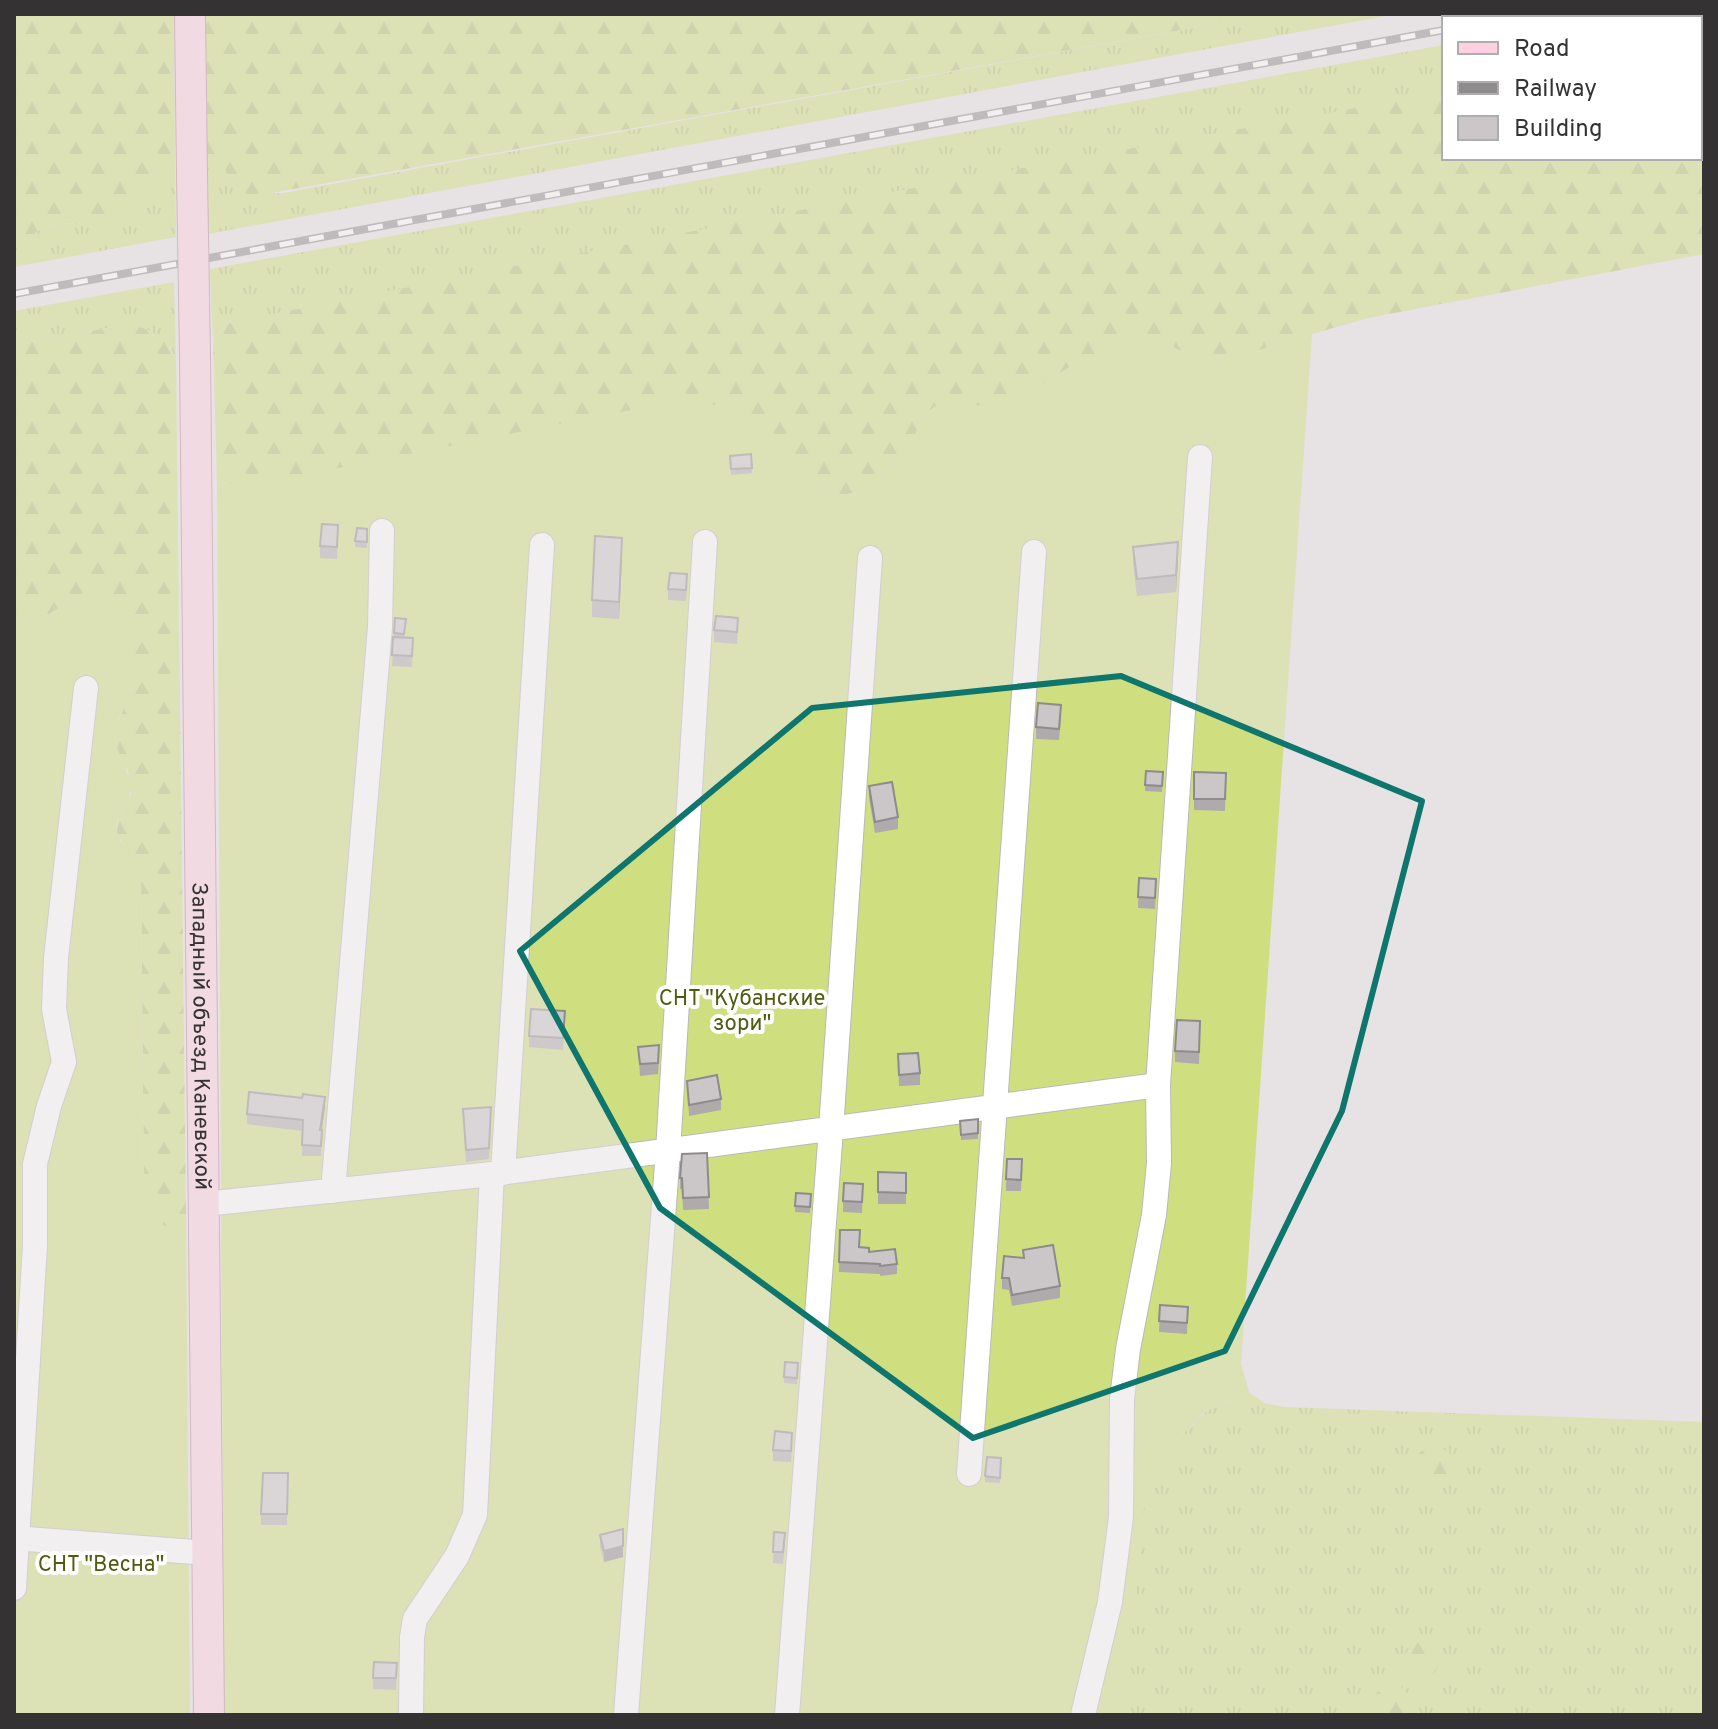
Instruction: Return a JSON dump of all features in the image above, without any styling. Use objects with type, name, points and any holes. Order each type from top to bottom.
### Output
[{"type":"main road","name":"Западный объезд Каневской","points":[[190,14],[209,1715]]},
{"type":"lane","points":[[1083,1715],[1110,1602],[1121,1517],[1122,1399],[1128,1349],[1154,1215],[1159,1163],[1158,1085],[1200,457]]},
{"type":"lane","points":[[333,1191],[380,627],[382,531]]},
{"type":"lane","points":[[626,1715],[668,1151],[705,542]]},
{"type":"lane","points":[[411,1715],[415,1619],[457,1556],[475,1515],[542,545]]},
{"type":"lane","points":[[969,1474],[1034,552]]},
{"type":"lane","points":[[787,1715],[870,558]]},
{"type":"lane","points":[[14,1588],[35,1245],[35,1164],[64,1062],[54,1009],[56,958],[86,688]]},
{"type":"lane","points":[[204,1204],[497,1173],[1158,1085]]},
{"type":"lane","points":[[16,1538],[207,1553]]},
{"type":"highlighted area","points":[[1121,676],[1422,801],[1342,1111],[1225,1351],[973,1438],[660,1208],[520,951],[812,708]]},
{"type":"green space","points":[[14,14],[174,14],[175,169],[153,176],[150,197],[123,214],[101,222],[50,226],[14,243]]},
{"type":"green space","points":[[203,14],[1270,14],[254,196],[240,195],[221,164],[207,153]]},
{"type":"green space","points":[[1270,14],[1396,14],[208,234],[207,153],[221,164],[240,195],[283,193]]},
{"type":"green space","points":[[1704,14],[1704,53],[1702,16],[1600,16]]},
{"type":"green space","points":[[1442,45],[1442,101],[228,323],[213,342],[210,269]]},
{"type":"green space","points":[[1702,46],[1704,254],[1368,318],[1234,360],[1191,356],[1154,338],[1082,359],[1018,400],[925,413],[908,450],[884,476],[861,491],[843,495],[826,494],[802,471],[776,459],[732,408],[246,486],[217,482],[213,342],[228,323],[897,191],[1442,92],[1442,160],[1702,160]]},
{"type":"green space","points":[[175,169],[176,237],[14,267],[14,243],[44,228],[60,224],[95,223],[153,176]]},
{"type":"green space","points":[[174,282],[176,361],[171,348],[124,325],[14,345],[14,311]]},
{"type":"green space","points":[[124,325],[156,334],[176,361],[186,1218],[176,1228],[167,1227],[152,1217],[144,1190],[141,873],[117,834],[118,816],[131,795],[128,771],[116,750],[115,729],[132,688],[73,600],[42,618],[14,623],[14,345]]},
{"type":"green space","name":"СНТ \"Кубанские зори\"","points":[[1312,334],[1241,1364],[1249,1392],[1207,1410],[1177,1439],[1156,1472],[1144,1505],[1123,1715],[224,1715],[217,482],[246,486],[687,399],[732,408],[776,459],[802,471],[826,494],[843,495],[861,491],[884,476],[908,450],[925,413],[940,403],[991,406],[1018,400],[1082,359],[1131,342],[1154,338],[1191,356],[1234,360]]},
{"type":"green space","name":"СНТ \"Весна\"","points":[[94,592],[118,601],[125,608],[134,638],[132,686],[115,734],[129,777],[130,793],[116,827],[122,843],[136,854],[141,873],[144,1190],[149,1212],[156,1221],[176,1228],[186,1218],[190,1715],[14,1715],[14,623],[42,618]]},
{"type":"green space","points":[[1249,1392],[1264,1403],[1284,1407],[1704,1422],[1704,1715],[1120,1715],[1144,1505],[1156,1472],[1177,1439],[1208,1410]]},
{"type":"green space","points":[[1434,1447],[1449,1453],[1455,1468],[1449,1483],[1434,1489],[1419,1483],[1413,1468],[1419,1453]]},
{"type":"green space","points":[[1426,1641],[1440,1647],[1439,1660],[1431,1677],[1420,1679],[1405,1672],[1403,1661],[1413,1643]]},
{"type":"green space","points":[[1389,1684],[1402,1687],[1409,1696],[1403,1715],[1373,1715],[1369,1709],[1369,1699]]},
{"type":"building","points":[[751,454],[752,468],[731,469],[730,456]]},
{"type":"building","points":[[322,524],[338,525],[337,547],[320,546]]},
{"type":"building","points":[[357,528],[367,529],[367,542],[355,541]]},
{"type":"building","points":[[595,536],[622,538],[619,602],[592,600]]},
{"type":"building","points":[[1178,542],[1176,575],[1137,579],[1133,547]]},
{"type":"building","points":[[670,573],[687,574],[686,590],[668,589]]},
{"type":"building","points":[[716,616],[738,618],[737,632],[714,630]]},
{"type":"building","points":[[395,618],[406,619],[404,634],[394,633]]},
{"type":"building","points":[[393,637],[413,638],[412,656],[392,655]]},
{"type":"building","points":[[1038,703],[1061,705],[1059,729],[1036,727]]},
{"type":"building","points":[[1146,771],[1163,772],[1162,786],[1145,785]]},
{"type":"building","points":[[1194,772],[1226,773],[1225,799],[1194,799]]},
{"type":"building","points":[[892,782],[898,817],[875,822],[869,786]]},
{"type":"building","points":[[1139,878],[1156,879],[1155,898],[1138,897]]},
{"type":"building","points":[[531,1009],[565,1011],[563,1038],[529,1036]]},
{"type":"building","points":[[1177,1020],[1200,1021],[1199,1052],[1175,1051]]},
{"type":"building","points":[[659,1045],[658,1063],[640,1064],[638,1047]]},
{"type":"building","points":[[918,1053],[920,1073],[899,1075],[898,1054]]},
{"type":"building","points":[[717,1075],[721,1099],[689,1105],[687,1081]]},
{"type":"building","points":[[249,1092],[302,1098],[303,1094],[325,1097],[321,1146],[302,1145],[303,1120],[247,1114]]},
{"type":"building","points":[[491,1107],[489,1148],[466,1150],[463,1109]]},
{"type":"building","points":[[978,1119],[978,1133],[961,1135],[960,1121]]},
{"type":"building","points":[[707,1153],[709,1197],[683,1198],[680,1178],[682,1154]]},
{"type":"building","points":[[1007,1159],[1022,1159],[1021,1180],[1006,1179]]},
{"type":"building","points":[[878,1172],[906,1173],[906,1193],[878,1192]]},
{"type":"building","points":[[844,1183],[863,1184],[862,1202],[843,1201]]},
{"type":"building","points":[[796,1193],[811,1194],[810,1207],[795,1206]]},
{"type":"building","points":[[840,1230],[860,1230],[859,1247],[869,1248],[869,1252],[895,1249],[897,1264],[880,1266],[839,1262]]},
{"type":"building","points":[[1053,1245],[1060,1286],[1012,1295],[1009,1278],[1002,1278],[1004,1256],[1024,1258],[1023,1250]]},
{"type":"building","points":[[1160,1305],[1188,1307],[1187,1323],[1159,1321]]},
{"type":"building","points":[[785,1362],[798,1363],[797,1378],[784,1377]]},
{"type":"building","points":[[775,1431],[792,1433],[791,1451],[773,1450]]},
{"type":"building","points":[[987,1457],[1001,1458],[1000,1478],[985,1476]]},
{"type":"building","points":[[263,1473],[288,1473],[287,1514],[261,1514]]},
{"type":"building","points":[[623,1529],[623,1546],[604,1551],[600,1535]]},
{"type":"building","points":[[774,1532],[785,1533],[783,1552],[773,1552]]},
{"type":"building","points":[[374,1662],[397,1663],[396,1678],[373,1678]]},
{"type":"railway","points":[[1458,16],[1469,14]]},
{"type":"railway","points":[[1522,16],[1533,14]]},
{"type":"railway","points":[[14,294],[1442,30]]}]
